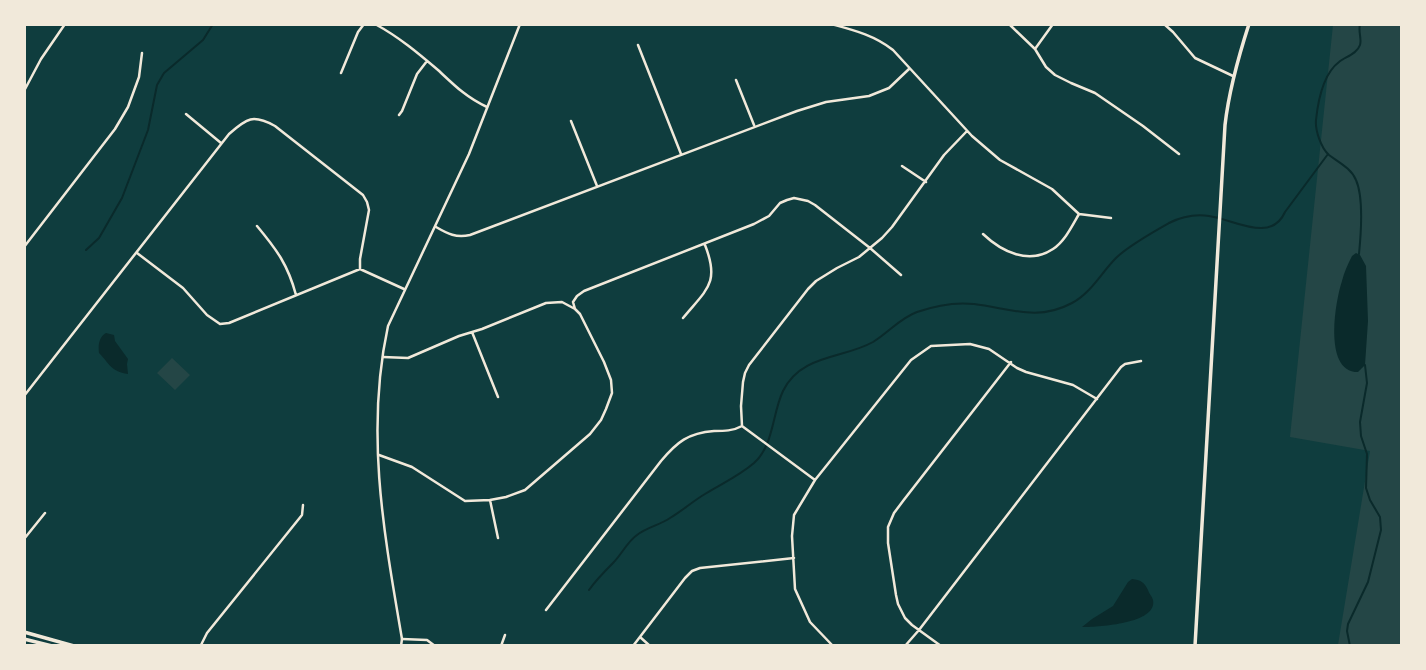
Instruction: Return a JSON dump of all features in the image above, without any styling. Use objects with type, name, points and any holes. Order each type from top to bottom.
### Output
[{"type":"main road","points":[[1195,646],[1227,102],[1250,24]]},
{"type":"main road","points":[[24,632],[74,646]]},
{"type":"main road","points":[[24,639],[52,646]]},
{"type":"street","points":[[24,91],[26,83],[65,24]]},
{"type":"street","points":[[341,73],[364,24]]},
{"type":"street","points":[[375,24],[395,34],[464,94],[487,107]]},
{"type":"street","points":[[401,646],[378,479],[379,377],[388,326],[469,154],[520,24]]},
{"type":"street","points":[[831,24],[865,34],[885,44],[967,131],[999,160],[1052,189],[1079,214],[1111,219]]},
{"type":"street","points":[[1009,24],[1035,49],[1046,67],[1055,75],[1094,93],[1143,125],[1179,154]]},
{"type":"street","points":[[1035,49],[1053,24]]},
{"type":"street","points":[[1164,24],[1195,58],[1233,76]]},
{"type":"street","points":[[638,45],[681,154]]},
{"type":"street","points":[[24,247],[115,130],[128,107],[139,77],[142,53]]},
{"type":"street","points":[[399,115],[417,75],[427,61]]},
{"type":"street","points":[[436,226],[453,236],[470,235],[826,102],[869,96],[889,88],[909,69]]},
{"type":"street","points":[[736,80],[755,127]]},
{"type":"street","points":[[186,114],[222,143]]},
{"type":"street","points":[[24,396],[229,134],[248,119],[264,120],[286,134],[363,195],[369,209],[360,269]]},
{"type":"street","points":[[570,121],[597,186]]},
{"type":"street","points":[[742,426],[743,382],[749,365],[808,289],[859,257],[892,227],[944,155],[967,131]]},
{"type":"street","points":[[902,166],[926,181]]},
{"type":"street","points":[[575,309],[573,302],[584,290],[754,224],[769,216],[780,203],[794,198],[815,205],[901,275]]},
{"type":"street","points":[[983,234],[1008,252],[1034,256],[1055,249],[1066,237],[1079,214]]},
{"type":"street","points":[[257,226],[275,248],[290,274],[296,295]]},
{"type":"street","points":[[683,318],[711,278],[713,269],[705,244]]},
{"type":"street","points":[[137,253],[171,277],[207,315],[220,324],[229,323],[360,269],[404,289]]},
{"type":"street","points":[[378,454],[412,467],[465,501],[506,497],[525,490],[580,443],[601,420],[611,393],[611,380],[580,314],[562,302],[546,303],[408,358],[383,357]]},
{"type":"street","points":[[472,331],[498,397]]},
{"type":"street","points":[[833,646],[810,622],[795,589],[792,536],[794,515],[815,480],[911,360],[931,346],[970,344],[989,349],[1012,362],[1017,368],[1073,385],[1097,400]]},
{"type":"street","points":[[905,646],[1121,367],[1141,361]]},
{"type":"street","points":[[942,646],[905,618],[898,604],[888,527],[903,501],[1012,362]]},
{"type":"street","points":[[742,426],[815,480]]},
{"type":"street","points":[[546,610],[661,461],[678,443],[692,435],[742,426]]},
{"type":"street","points":[[490,500],[498,538]]},
{"type":"street","points":[[201,645],[207,633],[302,515],[303,505]]},
{"type":"street","points":[[24,538],[45,513]]},
{"type":"street","points":[[633,646],[692,571],[710,566],[794,558]]},
{"type":"street","points":[[501,646],[505,635]]},
{"type":"street","points":[[640,637],[650,646]]},
{"type":"street","points":[[402,639],[427,640],[435,646]]},
{"type":"shaded area","points":[[1333,25],[1401,25],[1401,645],[1338,645],[1370,451],[1290,437]]},
{"type":"shaded area","points":[[1356,253],[1366,266],[1368,321],[1365,365],[1358,372],[1347,369],[1340,361],[1334,334],[1339,291],[1352,256]]},
{"type":"shaded area","points":[[106,333],[114,335],[115,341],[128,359],[128,374],[114,369],[99,353],[100,342]]},
{"type":"shaded area","points":[[172,358],[190,375],[175,390],[157,373]]},
{"type":"shaded area","points":[[1132,579],[1144,583],[1153,599],[1152,608],[1146,614],[1125,622],[1082,627],[1113,606]]},
{"type":"waterway","points":[[86,250],[99,238],[122,198],[148,130],[157,85],[164,73],[203,40],[213,24]]},
{"type":"waterway","points":[[1359,254],[1359,188],[1351,172],[1323,148],[1316,124],[1325,81],[1334,67],[1358,48],[1360,24]]},
{"type":"waterway","points":[[589,590],[637,535],[742,472],[761,456],[783,391],[800,370],[873,342],[905,318],[931,308],[967,304],[1035,313],[1059,309],[1085,294],[1127,249],[1178,219],[1204,215],[1251,227],[1271,227],[1279,221],[1328,154]]},
{"type":"waterway","points":[[1350,646],[1348,624],[1368,582],[1381,530],[1380,517],[1366,488],[1367,454],[1360,422],[1367,383],[1365,365]]}]
